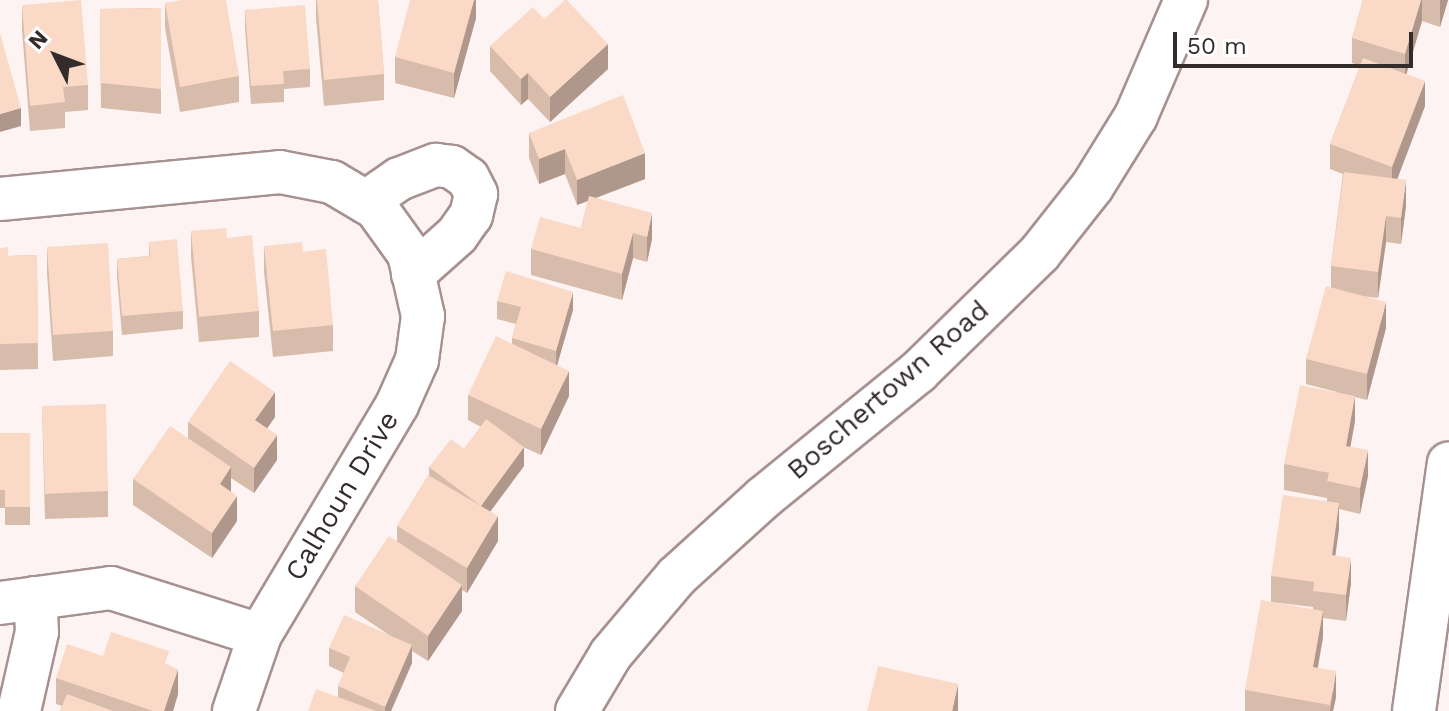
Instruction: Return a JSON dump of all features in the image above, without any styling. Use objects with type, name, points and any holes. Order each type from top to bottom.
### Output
[{"type":"street","name":"Boschertown Road","points":[[577,711],[611,654],[677,576],[763,498],[918,372],[1039,254],[1092,187],[1136,116],[1186,0]]},
{"type":"street","points":[[366,202],[399,179],[436,165],[452,167],[468,178],[476,194],[471,215],[457,235],[413,274]]},
{"type":"street","name":"Calhoun Drive","points":[[0,199],[280,172],[332,182],[376,208],[409,254],[423,316],[417,360],[397,405],[260,635],[234,711]]},
{"type":"street","points":[[1414,711],[1449,463]]},
{"type":"street","points":[[19,711],[37,632],[18,600],[111,588],[260,635]]},
{"type":"building","points":[[81,0],[88,85],[63,87],[65,102],[30,106],[22,5]]},
{"type":"building","points":[[226,0],[239,76],[180,87],[165,3]]},
{"type":"building","points":[[317,0],[378,0],[384,74],[324,80]]},
{"type":"building","points":[[410,0],[474,0],[454,73],[395,57]]},
{"type":"building","points":[[565,0],[608,44],[550,97],[528,73],[521,79],[490,46],[533,7],[544,19]]},
{"type":"building","points":[[1363,0],[1421,0],[1405,54],[1352,38]]},
{"type":"building","points":[[305,5],[310,69],[283,71],[284,84],[251,86],[245,10]]},
{"type":"building","points":[[161,8],[161,89],[101,83],[100,9]]},
{"type":"building","points":[[0,33],[21,108],[0,114]]},
{"type":"building","points":[[1363,58],[1425,81],[1392,167],[1330,144]]},
{"type":"building","points":[[623,95],[645,153],[577,180],[565,149],[539,159],[529,133]]},
{"type":"building","points":[[1344,172],[1406,180],[1401,218],[1386,216],[1378,272],[1331,266]]},
{"type":"building","points":[[589,196],[652,213],[647,237],[633,233],[622,274],[531,249],[540,217],[581,228]]},
{"type":"building","points":[[226,228],[227,238],[252,235],[259,311],[199,317],[191,231]]},
{"type":"building","points":[[177,239],[183,311],[122,316],[117,259],[150,256],[149,242]]},
{"type":"building","points":[[302,242],[303,252],[326,249],[333,325],[273,331],[264,246]]},
{"type":"building","points":[[108,243],[113,331],[53,335],[47,247]]},
{"type":"building","points":[[8,247],[8,256],[37,255],[38,343],[0,344],[0,248]]},
{"type":"building","points":[[506,271],[573,292],[556,351],[512,338],[521,307],[497,301]]},
{"type":"building","points":[[1326,286],[1386,302],[1367,374],[1306,359]]},
{"type":"building","points":[[496,336],[569,371],[541,429],[468,395]]},
{"type":"building","points":[[230,361],[275,392],[255,420],[277,435],[254,468],[188,422]]},
{"type":"building","points":[[1300,385],[1355,396],[1346,446],[1368,450],[1360,488],[1327,481],[1329,473],[1284,464]]},
{"type":"building","points":[[106,404],[108,491],[45,494],[42,406]]},
{"type":"building","points":[[486,419],[524,447],[481,506],[429,467],[451,439],[464,449]]},
{"type":"building","points":[[170,426],[231,467],[220,484],[237,496],[212,533],[133,479]]},
{"type":"building","points":[[0,433],[30,433],[30,507],[5,507],[5,490],[0,490]]},
{"type":"building","points":[[428,475],[498,516],[467,568],[397,526]]},
{"type":"building","points":[[1283,495],[1339,503],[1332,555],[1351,558],[1346,595],[1313,591],[1314,582],[1271,576]]},
{"type":"building","points":[[389,536],[462,585],[428,636],[355,586]]},
{"type":"building","points":[[1261,600],[1323,611],[1313,667],[1336,671],[1330,705],[1245,690]]},
{"type":"building","points":[[344,615],[412,645],[385,707],[338,686],[350,657],[329,648]]},
{"type":"building","points":[[111,632],[169,651],[165,664],[178,669],[164,711],[153,711],[56,678],[67,644],[103,656]]},
{"type":"building","points":[[878,666],[958,684],[952,711],[867,711]]},
{"type":"building","points":[[316,689],[376,711],[308,711]]},
{"type":"building","points":[[67,694],[113,711],[60,711]]}]
